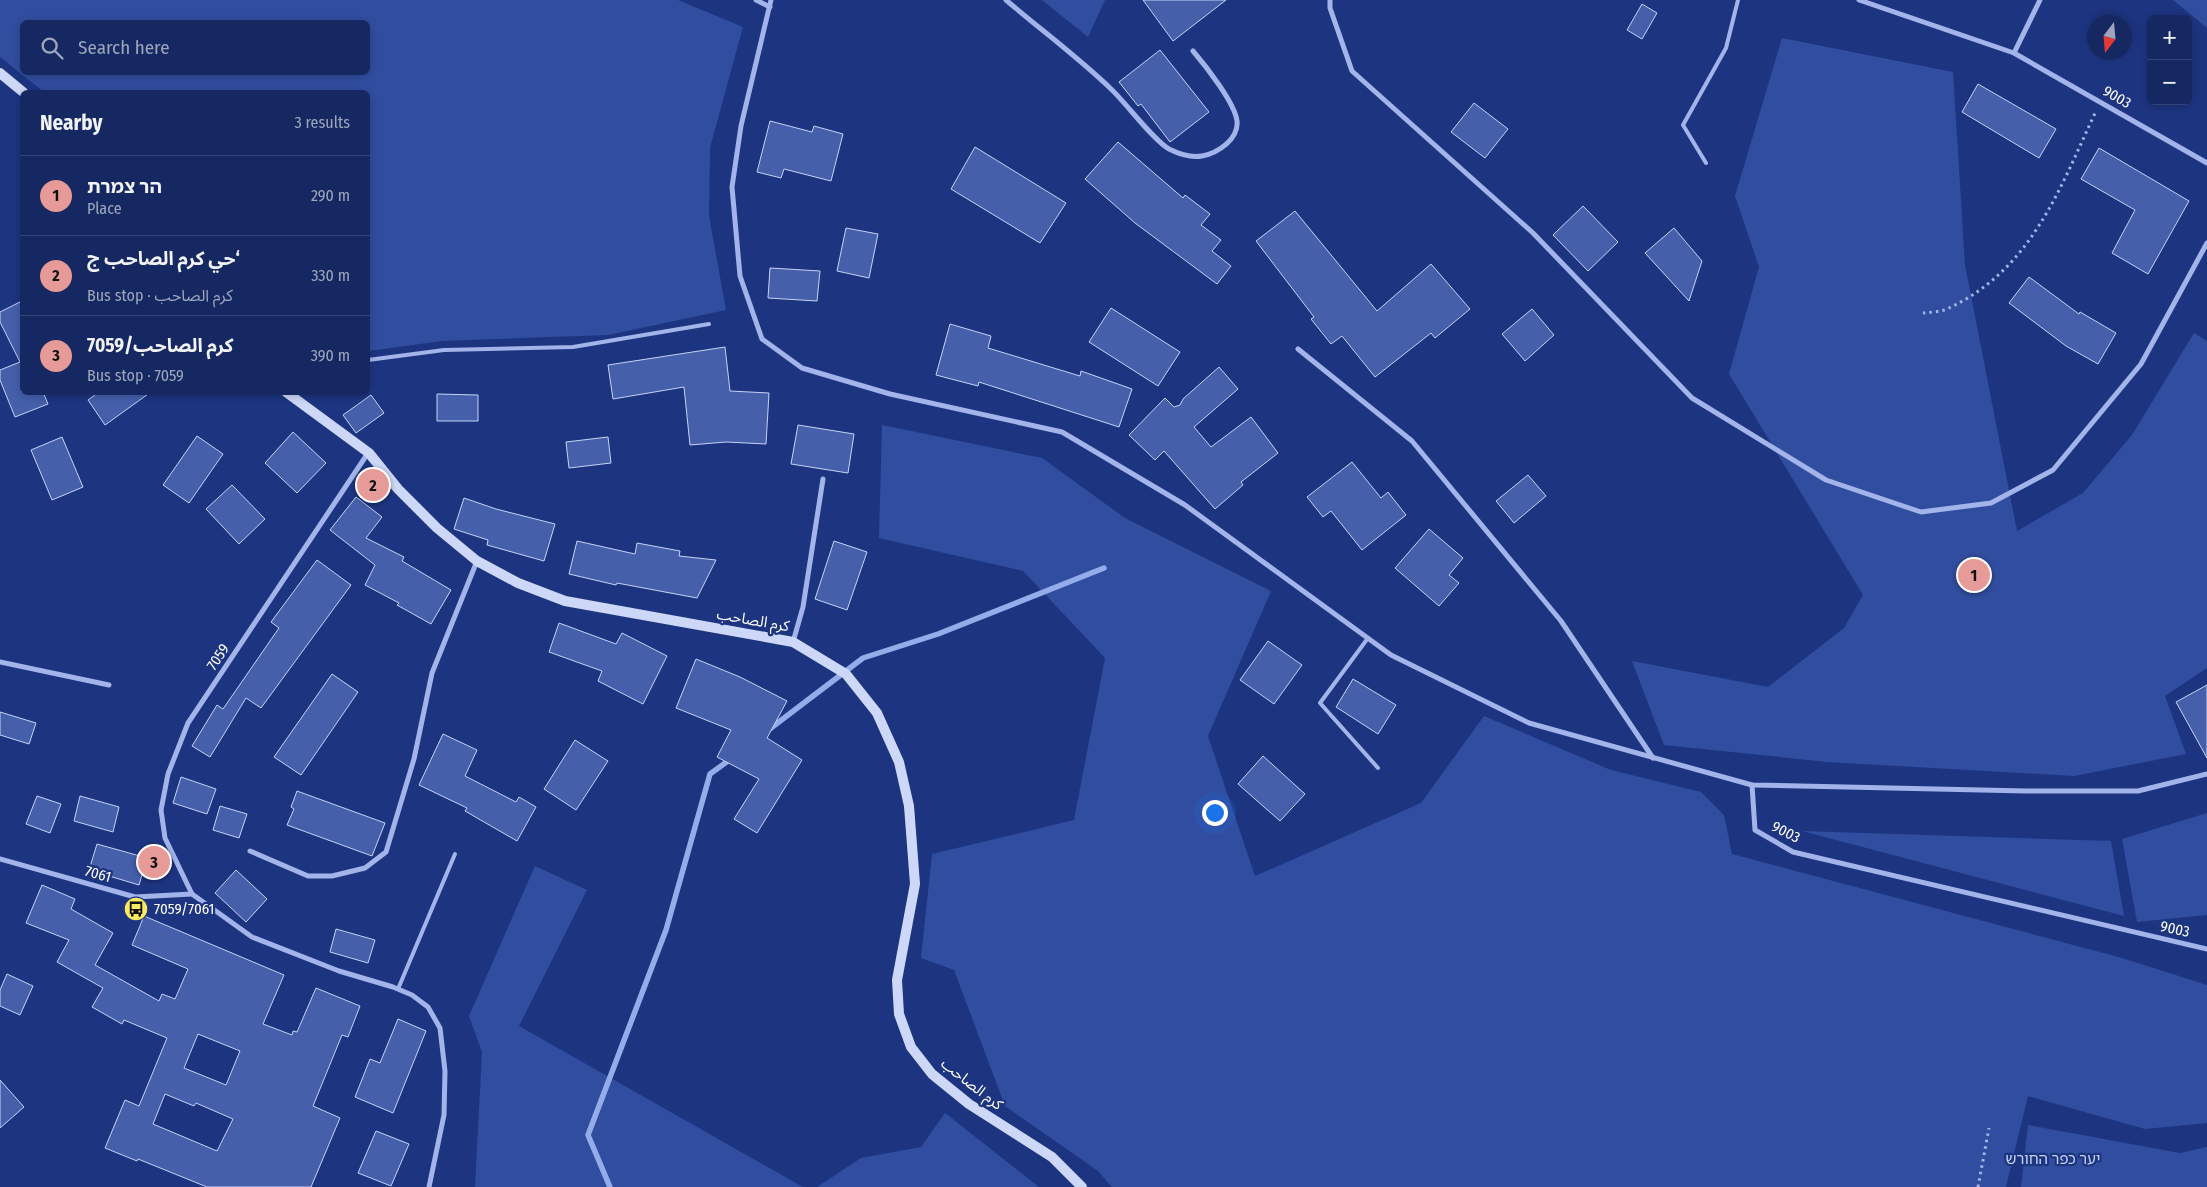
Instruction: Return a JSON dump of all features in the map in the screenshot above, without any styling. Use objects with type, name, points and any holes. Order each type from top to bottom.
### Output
[{"type":"street","points":[[756,0],[770,6]]},
{"type":"street","points":[[771,0],[741,126],[732,187],[740,276],[762,338],[802,368],[890,394],[1062,432],[1185,505],[1391,655],[1529,723],[1752,785],[2026,791],[2138,791],[2207,774]]},
{"type":"street","points":[[1006,0],[1112,89],[1167,148],[1184,156],[1202,156],[1226,144],[1235,134],[1238,124],[1236,115],[1209,69],[1193,51]]},
{"type":"street","points":[[1330,0],[1330,8],[1352,71],[1532,233],[1692,398],[1826,480],[1921,512],[1991,503],[2053,470],[2141,364],[2207,243]]},
{"type":"street","name":"9003","points":[[1859,0],[2014,53],[2207,163]]},
{"type":"street","points":[[1875,6],[1877,0]]},
{"type":"street","points":[[2014,53],[2040,0]]},
{"type":"street","points":[[0,73],[21,90]]},
{"type":"street","points":[[1298,349],[1412,441],[1561,621],[1653,758]]},
{"type":"street","name":"كرم الصاحب","points":[[290,395],[368,453],[398,489],[437,528],[477,560],[518,583],[565,601],[793,642],[846,674],[877,713],[899,762],[909,806],[915,884],[897,980],[899,1014],[911,1047],[932,1074],[969,1104],[1052,1157],[1082,1187]]},
{"type":"street","name":"7059","points":[[192,894],[165,838],[161,810],[168,774],[188,723],[368,453]]},
{"type":"street","points":[[793,642],[803,607],[823,479]]},
{"type":"street","points":[[250,851],[308,876],[332,876],[365,868],[386,852],[414,759],[432,673],[477,560]]},
{"type":"street","points":[[0,662],[109,685]]},
{"type":"street","name":"9003","points":[[1752,785],[1755,830],[1793,852],[2207,949]]},
{"type":"street","name":"7061","points":[[0,859],[134,897],[192,894]]},
{"type":"street","points":[[192,894],[252,937],[339,971],[398,989],[412,995],[428,1007],[440,1028],[445,1071],[444,1114],[429,1187]]},
{"type":"lane","points":[[1706,163],[1683,125],[1726,48],[1738,0]]},
{"type":"lane","points":[[370,360],[444,350],[573,347],[709,324]]},
{"type":"lane","points":[[1368,638],[1320,703],[1378,768]]},
{"type":"lane","points":[[398,989],[455,854]]},
{"type":"path","points":[[1923,313],[1948,309],[1995,279],[2028,245],[2059,192],[2100,102]]},
{"type":"path","points":[[1978,1187],[1989,1128]]},
{"type":"green space","points":[[0,0],[678,0],[743,27],[710,148],[709,216],[726,310],[608,335],[442,341],[370,351],[370,90],[41,90],[23,75],[370,75],[370,20],[20,20],[20,73],[0,57]]},
{"type":"green space","points":[[1042,0],[1105,0],[1088,37]]},
{"type":"green space","points":[[2173,0],[2207,0],[2207,28]]},
{"type":"green space","points":[[1782,38],[1953,72],[1965,265],[2017,531],[2083,493],[2132,435],[2194,333],[2207,341],[2207,668],[2165,696],[2186,754],[2074,776],[1827,762],[1664,745],[1632,661],[1768,687],[1844,628],[1863,595],[1729,374],[1759,267],[1735,196]]},
{"type":"green space","points":[[882,425],[1042,458],[1125,518],[1271,591],[1208,736],[1255,876],[1421,803],[1484,716],[1611,770],[1701,792],[1724,815],[1732,854],[2122,958],[2207,985],[2207,1123],[2145,1129],[2028,1096],[2006,1187],[1112,1187],[1098,1171],[1005,1106],[954,970],[921,958],[932,854],[1074,820],[1105,658],[1023,571],[879,538]]},
{"type":"green space","points":[[2207,813],[2207,915],[2137,922],[2122,839]]},
{"type":"green space","points":[[1802,831],[2111,841],[2124,916]]},
{"type":"green space","points":[[535,866],[587,890],[519,1026],[803,1187],[475,1187],[482,1052],[469,1016]]},
{"type":"green space","points":[[945,1113],[1039,1187],[817,1187],[861,1158],[921,1147]]},
{"type":"green space","name":"יער כפר החורש","points":[[2028,1125],[2180,1153],[2207,1147],[2207,1187],[2021,1187]]},
{"type":"building","points":[[1143,0],[1226,0],[1173,41]]},
{"type":"building","points":[[1642,4],[1657,13],[1642,39],[1627,30]]},
{"type":"building","points":[[1160,50],[1209,112],[1170,142],[1141,104],[1138,106],[1119,82]]},
{"type":"building","points":[[1978,84],[2056,129],[2039,158],[1962,112]]},
{"type":"building","points":[[1474,103],[1508,129],[1485,158],[1451,132]]},
{"type":"building","points":[[770,121],[812,132],[814,126],[843,134],[831,181],[784,169],[781,178],[757,172]]},
{"type":"building","points":[[1118,142],[1183,198],[1185,195],[1210,214],[1201,225],[1221,240],[1212,251],[1231,266],[1217,284],[1135,223],[1085,179]]},
{"type":"building","points":[[975,147],[1066,203],[1040,243],[951,189]]},
{"type":"building","points":[[2099,148],[2189,201],[2148,274],[2112,253],[2135,210],[2081,179]]},
{"type":"building","points":[[1583,206],[1618,242],[1588,271],[1553,235]]},
{"type":"building","points":[[1295,211],[1377,311],[1431,264],[1470,309],[1435,338],[1431,333],[1375,377],[1342,336],[1331,344],[1311,319],[1314,317],[1256,241]]},
{"type":"building","points":[[846,228],[878,234],[869,278],[837,271]]},
{"type":"building","points":[[1674,228],[1702,261],[1689,301],[1645,253]]},
{"type":"building","points":[[770,268],[820,271],[817,301],[768,298]]},
{"type":"building","points":[[2029,277],[2079,314],[2080,312],[2116,333],[2098,364],[2066,346],[2009,303]]},
{"type":"building","points":[[20,302],[20,362],[0,322],[0,312]]},
{"type":"building","points":[[1111,308],[1180,352],[1158,386],[1089,342]]},
{"type":"building","points":[[1532,309],[1554,335],[1525,361],[1502,334]]},
{"type":"building","points":[[950,324],[991,336],[988,348],[1080,376],[1081,371],[1132,389],[1119,427],[979,382],[978,386],[936,375]]},
{"type":"building","points":[[725,347],[730,391],[769,393],[766,444],[726,442],[690,445],[684,387],[613,399],[608,365]]},
{"type":"building","points":[[20,362],[20,395],[44,395],[48,404],[15,417],[0,380],[0,370]]},
{"type":"building","points":[[1219,367],[1238,389],[1194,427],[1211,447],[1251,417],[1278,453],[1241,482],[1243,485],[1215,509],[1164,451],[1155,460],[1129,435],[1165,398],[1174,407],[1180,405],[1183,399]]},
{"type":"building","points":[[437,394],[478,395],[478,421],[437,421]]},
{"type":"building","points":[[95,395],[147,395],[105,425],[88,400]]},
{"type":"building","points":[[371,395],[384,413],[356,433],[343,415]]},
{"type":"building","points":[[798,425],[854,434],[848,473],[791,464]]},
{"type":"building","points":[[293,432],[326,463],[297,493],[265,463]]},
{"type":"building","points":[[197,436],[223,454],[189,503],[163,485]]},
{"type":"building","points":[[62,437],[83,487],[52,500],[31,450]]},
{"type":"building","points":[[608,437],[611,463],[569,468],[566,442]]},
{"type":"building","points":[[1352,462],[1381,498],[1388,492],[1406,515],[1362,550],[1331,511],[1323,517],[1307,497]]},
{"type":"building","points":[[1528,475],[1546,496],[1514,523],[1496,501]]},
{"type":"building","points":[[232,485],[265,519],[239,544],[206,509]]},
{"type":"building","points":[[356,497],[382,517],[366,538],[404,557],[402,561],[451,590],[431,624],[397,605],[399,603],[365,585],[375,565],[330,530]]},
{"type":"building","points":[[464,498],[496,509],[555,524],[544,561],[487,545],[488,540],[454,529]]},
{"type":"building","points":[[1429,529],[1463,558],[1449,575],[1459,583],[1439,606],[1395,568]]},
{"type":"building","points":[[577,541],[635,554],[637,543],[680,551],[679,556],[716,560],[697,598],[617,583],[616,585],[569,574]]},
{"type":"building","points":[[834,541],[867,552],[847,610],[815,599]]},
{"type":"building","points":[[317,560],[351,585],[261,708],[246,698],[210,757],[192,746],[217,705],[223,709],[279,628],[271,622]]},
{"type":"building","points":[[559,623],[616,644],[622,633],[667,656],[643,704],[598,681],[602,671],[549,652]]},
{"type":"building","points":[[1268,641],[1302,665],[1274,704],[1240,680]]},
{"type":"building","points":[[696,659],[740,677],[787,701],[767,738],[802,760],[757,833],[734,819],[759,779],[717,757],[731,730],[676,708]]},
{"type":"building","points":[[332,674],[358,692],[301,775],[274,757]]},
{"type":"building","points":[[1353,679],[1396,705],[1378,734],[1336,707]]},
{"type":"building","points":[[2207,685],[2207,758],[2176,702]]},
{"type":"building","points":[[0,712],[36,723],[29,744],[0,735]]},
{"type":"building","points":[[443,734],[477,750],[465,776],[516,802],[519,797],[536,807],[517,841],[465,811],[467,808],[419,785]]},
{"type":"building","points":[[575,740],[608,761],[576,810],[544,789]]},
{"type":"building","points":[[1263,756],[1305,794],[1280,821],[1238,784]]},
{"type":"building","points":[[181,777],[216,789],[207,814],[173,803]]},
{"type":"building","points":[[297,791],[385,823],[372,856],[287,825],[294,809],[291,807]]},
{"type":"building","points":[[37,796],[61,804],[50,833],[26,824]]},
{"type":"building","points":[[80,796],[119,807],[113,832],[74,821]]},
{"type":"building","points":[[220,806],[247,814],[239,838],[213,830]]},
{"type":"building","points":[[97,844],[147,858],[139,885],[89,870]]},
{"type":"building","points":[[236,870],[267,899],[246,922],[215,893]]},
{"type":"building","points":[[42,885],[75,899],[71,909],[113,933],[95,965],[159,1001],[162,994],[175,999],[188,969],[132,945],[144,916],[284,975],[263,1024],[292,1035],[293,1031],[297,1032],[316,988],[360,1006],[348,1037],[342,1035],[313,1106],[340,1118],[311,1187],[207,1187],[138,1159],[137,1161],[105,1148],[125,1100],[139,1106],[167,1038],[124,1020],[122,1024],[92,1007],[103,988],[57,962],[69,940],[26,923]],"holes":[[[198,1034],[240,1051],[226,1085],[184,1068]],[[165,1094],[194,1106],[196,1103],[233,1119],[217,1151],[153,1124]]]},
{"type":"building","points":[[336,929],[375,940],[368,963],[330,952]]},
{"type":"building","points":[[7,974],[33,986],[20,1015],[0,1006],[0,990]]},
{"type":"building","points":[[398,1019],[426,1031],[393,1113],[355,1097],[370,1059],[380,1063]]},
{"type":"building","points":[[0,1080],[24,1107],[0,1128]]},
{"type":"building","points":[[376,1131],[409,1144],[391,1186],[358,1173]]},
{"type":"waterway","points":[[767,731],[863,658],[938,634],[1104,568]]},
{"type":"waterway","points":[[610,1187],[588,1135],[666,930],[710,774],[732,758]]},
{"type":"place","name":"حي كرم الصاحب ج‘","points":[[373,485]]},
{"type":"place","name":"הר צמרת","points":[[1974,575]]},
{"type":"place","name":"كرم الصاحب/7059","points":[[154,862]]},
{"type":"place","name":"7059/7061","points":[[136,909]]}]
